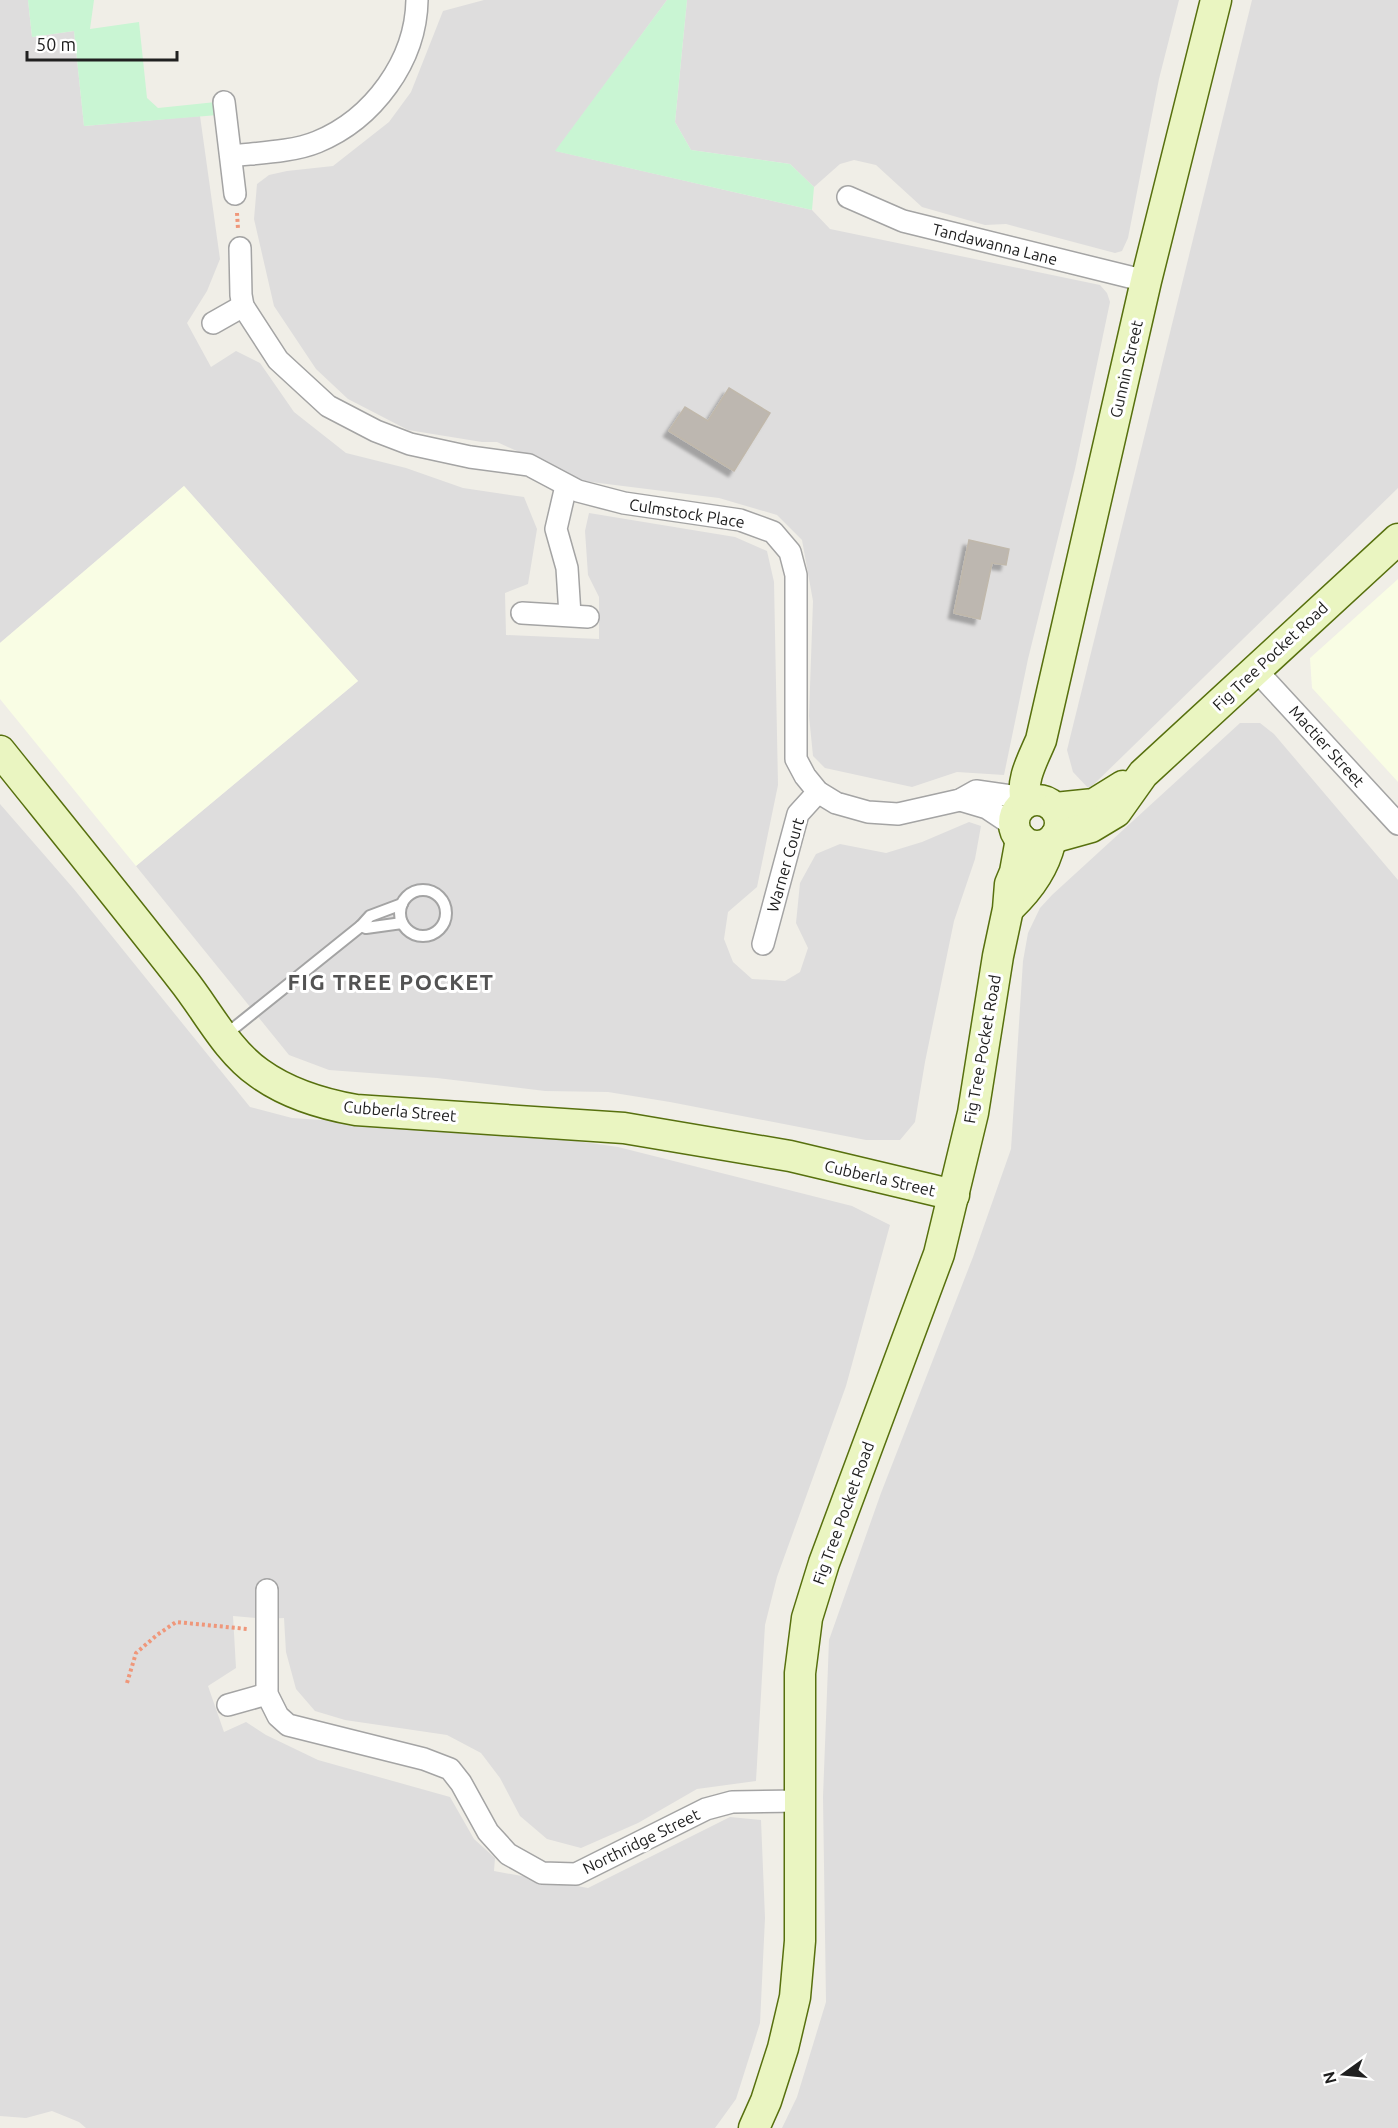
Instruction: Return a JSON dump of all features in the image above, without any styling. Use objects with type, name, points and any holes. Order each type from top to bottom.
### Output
[{"type":"street","points":[[231,156],[296,148],[316,143],[354,119],[381,96],[394,77],[412,33],[417,0]]},
{"type":"street","name":"Gunnin Street","points":[[1036,820],[1041,740],[1146,281],[1216,0]]},
{"type":"street","points":[[224,102],[235,194]]},
{"type":"street","name":"Tandawanna Lane","points":[[848,197],[903,221],[1146,281]]},
{"type":"street","name":"Culmstock Place","points":[[240,248],[243,306],[278,360],[328,406],[376,431],[410,444],[529,465],[566,486],[624,503],[740,520],[772,532],[790,552],[796,575],[796,759],[805,776],[818,792],[836,803],[868,812],[897,814],[960,800],[1036,820]]},
{"type":"street","points":[[213,323],[243,306]]},
{"type":"street","points":[[522,613],[579,616],[556,529],[566,486]]},
{"type":"street","name":"Fig Tree Pocket Road","points":[[754,2128],[766,2102],[783,2048],[795,1997],[801,1941],[800,1673],[807,1618],[824,1563],[939,1254],[973,1113],[998,956],[1008,909],[1010,884],[1036,820],[1091,828],[1116,812],[1143,774],[1398,539]]},
{"type":"street","name":"Mactier Street","points":[[1256,669],[1398,824]]},
{"type":"street","name":"Cubberla Street","points":[[0,751],[200,1001],[223,1036],[239,1055],[259,1073],[294,1093],[327,1105],[356,1110],[624,1128],[790,1156],[954,1195]]},
{"type":"street","name":"Warner Court","points":[[763,944],[798,814],[818,792]]},
{"type":"street","points":[[228,1705],[267,1694],[267,1590]]},
{"type":"street","name":"Northridge Street","points":[[267,1694],[270,1704],[288,1725],[424,1759],[450,1768],[461,1783],[488,1832],[508,1854],[542,1873],[576,1874],[706,1809],[732,1802],[801,1801]]},
{"type":"lane","points":[[427,890],[441,898],[446,912],[441,927],[429,936],[413,934],[402,923],[400,910],[402,904],[412,892],[427,890]]},
{"type":"lane","points":[[223,1036],[362,926],[372,915],[402,904]]},
{"type":"lane","points":[[362,926],[366,928],[402,923]]},
{"type":"path","points":[[235,194],[240,248]]},
{"type":"path","points":[[127,1683],[136,1653],[176,1622],[266,1625]]},
{"type":"shaded area","points":[[0,0],[28,0],[32,37],[74,31],[84,126],[200,116],[220,259],[207,291],[187,323],[211,367],[236,351],[260,363],[294,412],[346,453],[406,468],[463,488],[524,497],[537,529],[528,584],[505,593],[506,635],[599,639],[599,597],[588,575],[585,531],[589,513],[735,537],[767,551],[774,582],[778,785],[757,887],[728,912],[724,939],[733,962],[752,979],[785,981],[800,972],[808,948],[796,923],[800,883],[816,854],[840,844],[886,853],[922,842],[969,822],[981,826],[975,859],[954,921],[915,1122],[900,1140],[866,1140],[608,1092],[545,1091],[437,1078],[329,1070],[289,1055],[136,866],[358,681],[184,486],[0,643]]},
{"type":"shaded area","points":[[484,0],[667,0],[556,151],[812,210],[830,229],[1100,285],[1107,293],[1110,302],[1075,469],[1028,659],[1004,775],[957,772],[912,787],[825,768],[813,756],[809,716],[813,601],[802,540],[777,515],[719,498],[583,481],[497,442],[482,442],[408,430],[348,399],[316,369],[274,306],[254,219],[257,184],[269,175],[333,166],[389,122],[411,92],[443,11]]},
{"type":"shaded area","points":[[687,0],[1179,0],[1159,79],[1128,238],[1122,251],[1115,253],[1006,224],[985,225],[922,207],[876,165],[854,160],[840,164],[814,187],[790,164],[691,150],[675,122]]},
{"type":"shaded area","points":[[1252,0],[1398,0],[1398,488],[1089,789],[1073,772],[1067,750]]},
{"type":"shaded area","points":[[184,486],[358,681],[136,866],[0,699],[0,643]]},
{"type":"shaded area","points":[[1398,579],[1398,782],[1312,688],[1310,658]]},
{"type":"shaded area","points":[[1240,723],[1260,723],[1274,734],[1398,880],[1398,2128],[782,2128],[797,2097],[826,2002],[823,1797],[829,1640],[881,1493],[973,1257],[1011,1149],[1023,961],[1028,933],[1040,908],[1052,895]]},
{"type":"shaded area","points":[[0,804],[73,888],[250,1107],[292,1118],[528,1134],[618,1147],[852,1206],[890,1225],[846,1386],[777,1577],[765,1625],[756,1781],[697,1789],[638,1823],[581,1848],[547,1839],[520,1816],[500,1778],[481,1753],[447,1735],[345,1720],[315,1711],[296,1689],[286,1652],[284,1618],[233,1616],[236,1668],[208,1686],[224,1732],[246,1722],[266,1735],[318,1760],[450,1797],[474,1839],[495,1858],[494,1871],[588,1888],[730,1817],[761,1820],[765,1918],[760,2023],[736,2099],[715,2128],[86,2128],[79,2122],[52,2111],[26,2118],[0,2116]]},
{"type":"green space","points":[[28,0],[94,0],[90,29],[139,22],[147,98],[158,108],[216,102],[218,115],[84,126],[74,31],[32,37]]},
{"type":"green space","points":[[667,0],[687,0],[675,122],[691,150],[790,164],[814,187],[812,210],[555,151]]},
{"type":"building","points":[[729,388],[770,413],[734,471],[669,431],[685,407],[708,421]]},
{"type":"building","points":[[969,540],[1009,549],[1006,565],[992,563],[980,619],[954,613]]},
{"type":"district","name":"FIG TREE POCKET","points":[[391,982]]}]
